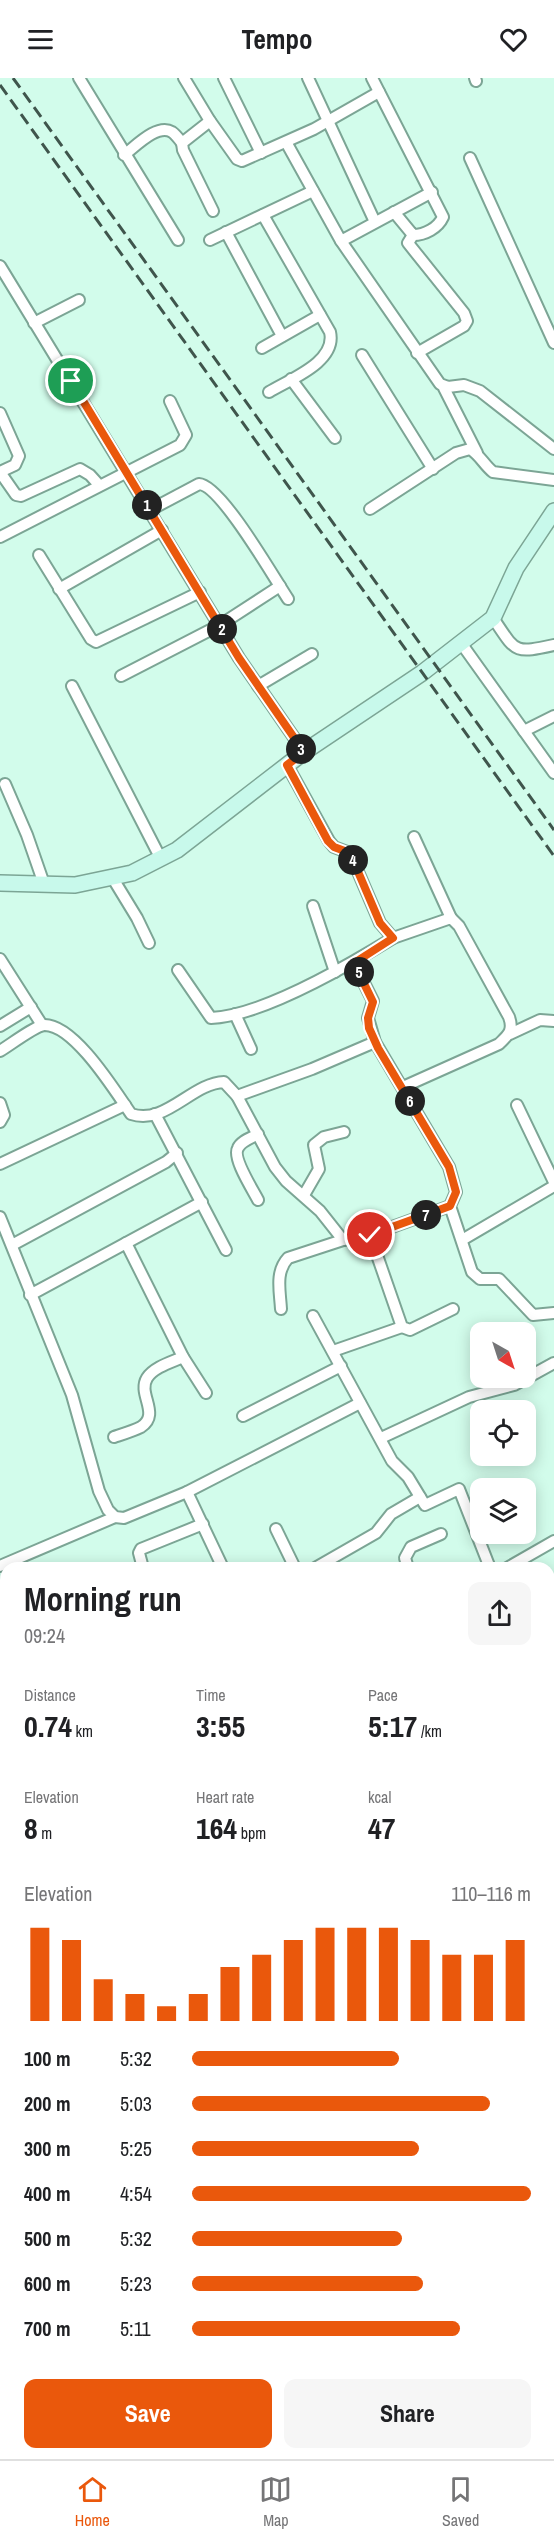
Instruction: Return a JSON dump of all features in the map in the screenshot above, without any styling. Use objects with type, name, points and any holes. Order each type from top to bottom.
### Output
[{"type":"main road","points":[[0,883],[75,885],[132,873],[177,850],[304,752],[422,674],[492,618],[516,568],[554,511]]},
{"type":"street","points":[[79,78],[178,240]]},
{"type":"street","points":[[184,78],[210,122],[237,159],[242,161],[329,121],[379,92]]},
{"type":"street","points":[[224,78],[261,153]]},
{"type":"street","points":[[308,78],[375,222]]},
{"type":"street","points":[[372,78],[443,217],[426,233],[413,235],[408,243],[464,313],[467,321],[464,326],[417,353]]},
{"type":"street","points":[[182,143],[210,122]]},
{"type":"street","points":[[124,155],[153,133],[171,131],[182,143],[183,150],[213,211]]},
{"type":"street","points":[[286,142],[341,241],[417,353],[444,386],[477,453],[493,472],[554,480]]},
{"type":"street","points":[[470,158],[554,343]]},
{"type":"street","points":[[210,240],[313,191]]},
{"type":"street","points":[[341,241],[432,192]]},
{"type":"street","points":[[394,212],[413,235]]},
{"type":"street","points":[[263,215],[330,332],[332,342],[327,353],[312,366],[269,392]]},
{"type":"street","points":[[226,232],[282,336]]},
{"type":"street","points":[[0,266],[258,686],[304,752]]},
{"type":"street","points":[[34,323],[79,300]]},
{"type":"street","points":[[262,348],[320,315]]},
{"type":"street","points":[[362,355],[433,469]]},
{"type":"street","points":[[291,379],[335,438]]},
{"type":"street","points":[[444,386],[464,385],[480,391],[554,450]]},
{"type":"street","points":[[0,537],[184,441],[186,435],[170,401]]},
{"type":"street","points":[[0,413],[19,456],[15,465],[0,472],[16,495],[21,496],[80,469],[99,485]]},
{"type":"street","points":[[370,509],[456,453],[470,449],[477,453]]},
{"type":"street","points":[[150,510],[199,484],[205,484],[212,489],[241,526],[288,599]]},
{"type":"street","points":[[59,589],[162,530]]},
{"type":"street","points":[[39,555],[91,639],[96,642],[200,592]]},
{"type":"street","points":[[121,676],[220,625],[280,586]]},
{"type":"street","points":[[492,618],[512,645],[523,651],[554,645]]},
{"type":"street","points":[[461,643],[554,773]]},
{"type":"street","points":[[258,686],[312,654]]},
{"type":"street","points":[[72,686],[161,858]]},
{"type":"street","points":[[524,731],[554,716]]},
{"type":"street","points":[[287,765],[328,841],[334,847],[350,853],[380,923],[393,938]]},
{"type":"street","points":[[5,784],[27,835],[44,884]]},
{"type":"street","points":[[414,837],[450,918],[459,926],[509,1017],[512,1026],[510,1034]]},
{"type":"street","points":[[112,877],[149,943]]},
{"type":"street","points":[[313,906],[335,972]]},
{"type":"street","points":[[178,970],[212,1018],[235,1014],[261,1006],[354,963],[393,938],[450,918]]},
{"type":"street","points":[[0,959],[42,1025]]},
{"type":"street","points":[[354,963],[373,1002],[368,1018],[375,1042],[449,1167],[456,1192],[450,1206],[472,1272],[480,1279],[499,1279],[533,1315],[554,1313]]},
{"type":"street","points":[[0,1026],[31,1007]]},
{"type":"street","points":[[235,1014],[250,1049]]},
{"type":"street","points":[[403,1087],[498,1044],[510,1034],[540,1020],[554,1021]]},
{"type":"street","points":[[0,1052],[42,1025],[57,1027],[70,1036],[131,1114],[138,1116],[156,1114],[221,1082],[228,1085],[237,1096],[275,1167],[343,1240]]},
{"type":"street","points":[[237,1096],[312,1069],[375,1042]]},
{"type":"street","points":[[0,1103],[4,1115],[0,1122]]},
{"type":"street","points":[[0,1164],[125,1105]]},
{"type":"street","points":[[462,1240],[554,1184],[517,1105]]},
{"type":"street","points":[[156,1114],[226,1250]]},
{"type":"street","points":[[303,1196],[319,1169],[314,1144],[324,1137],[344,1132]]},
{"type":"street","points":[[258,1134],[239,1146],[236,1151],[239,1163],[258,1200]]},
{"type":"street","points":[[12,1245],[166,1162],[177,1153]]},
{"type":"street","points":[[30,1295],[202,1202]]},
{"type":"street","points":[[281,1309],[279,1278],[283,1264],[288,1258],[343,1240],[370,1235],[450,1206]]},
{"type":"street","points":[[0,1218],[80,1417],[99,1491],[108,1510],[116,1517]]},
{"type":"street","points":[[370,1235],[402,1327]]},
{"type":"street","points":[[126,1243],[183,1357],[206,1393]]},
{"type":"street","points":[[333,1351],[402,1327],[410,1330],[453,1309]]},
{"type":"street","points":[[313,1316],[392,1461],[408,1477],[424,1505],[459,1489],[488,1562]]},
{"type":"street","points":[[114,1437],[141,1427],[148,1421],[150,1413],[144,1386],[147,1379],[154,1371],[183,1357]]},
{"type":"street","points":[[381,1438],[469,1397],[514,1385],[554,1363]]},
{"type":"street","points":[[243,1416],[341,1366]]},
{"type":"street","points":[[22,1562],[116,1517],[124,1518],[187,1492],[360,1403]]},
{"type":"street","points":[[187,1492],[220,1562]]},
{"type":"street","points":[[325,1562],[376,1533],[391,1514],[420,1497]]},
{"type":"street","points":[[141,1562],[139,1553],[141,1549],[203,1524]]},
{"type":"street","points":[[276,1529],[292,1562]]},
{"type":"street","points":[[406,1562],[405,1558],[411,1547],[441,1534]]},
{"type":"street","points":[[522,1562],[554,1541]]},
{"type":"railway","points":[[13,78],[554,830]]},
{"type":"railway","points":[[0,85],[554,856]]},
{"type":"route","points":[[71,381],[239,658],[304,752],[287,765],[328,841],[334,847],[350,853],[380,923],[393,938],[354,963],[374,1005],[369,1012],[369,1028],[378,1048],[449,1167],[456,1192],[450,1206],[370,1235]]}]
